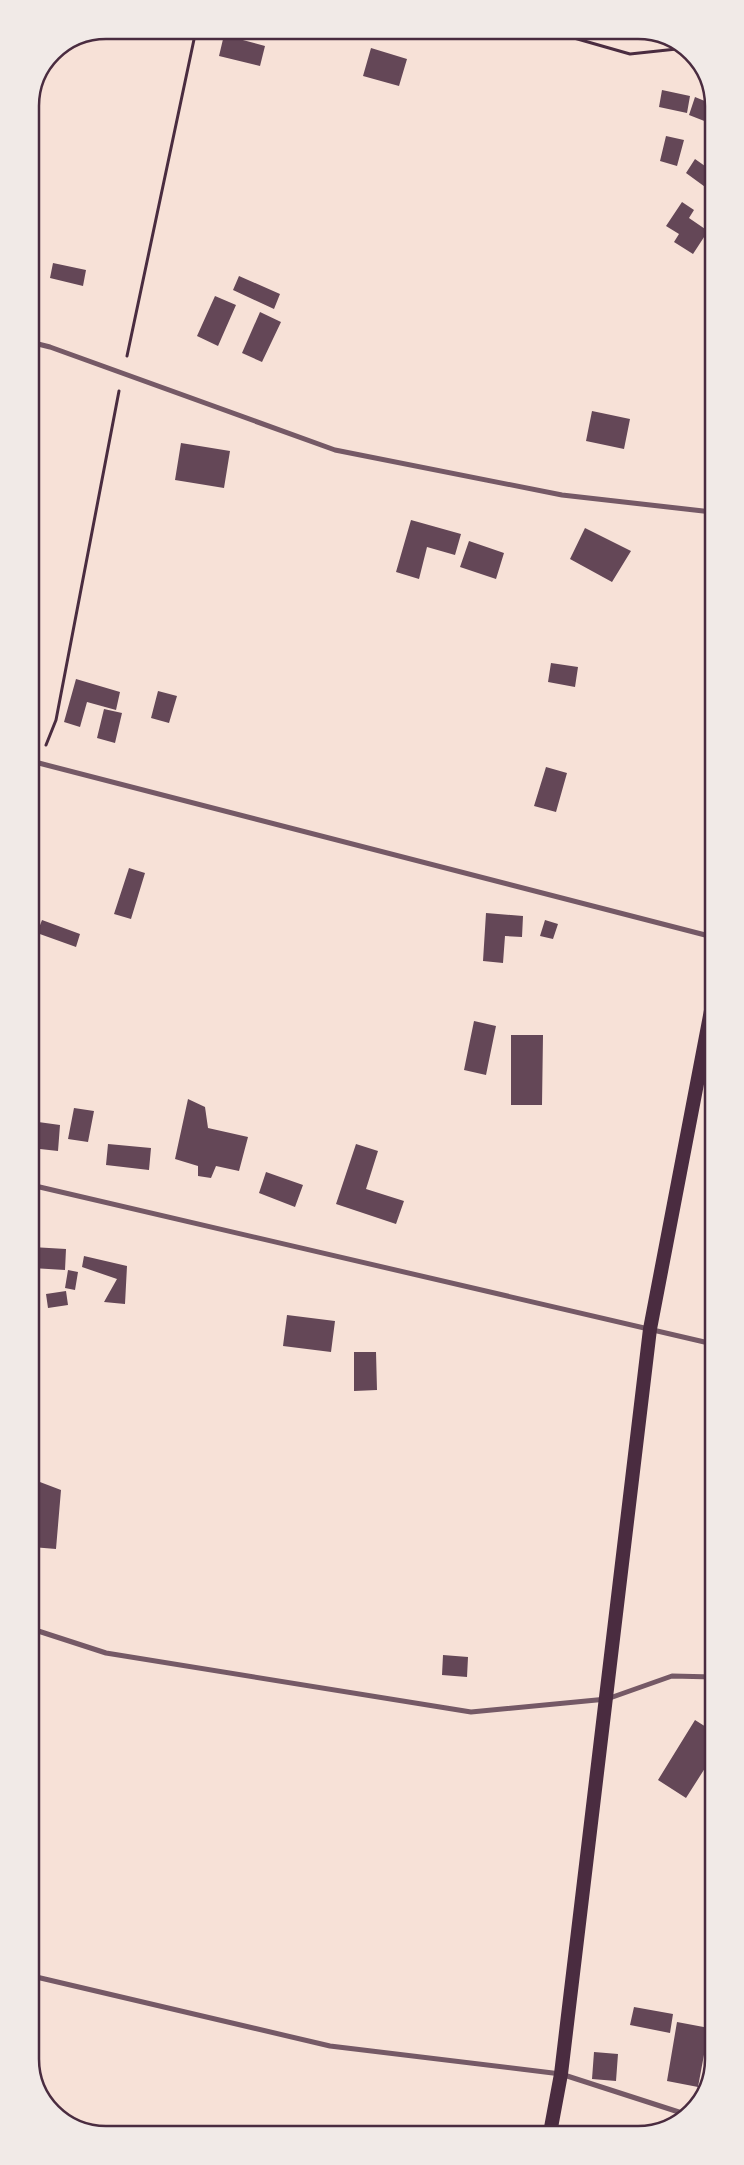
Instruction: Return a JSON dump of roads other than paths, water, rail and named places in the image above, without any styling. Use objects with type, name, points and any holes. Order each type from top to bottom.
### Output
[{"type":"highway","points":[[551,2126],[561,2074],[650,1328],[705,1042]]},
{"type":"street","points":[[39,344],[335,450],[562,495],[705,511]]},
{"type":"street","points":[[39,763],[705,935]]},
{"type":"street","points":[[39,1187],[705,1342]]},
{"type":"street","points":[[39,1631],[106,1653],[472,1712],[607,1699],[672,1676],[705,1677]]},
{"type":"street","points":[[39,1978],[330,2046],[561,2074],[680,2112]]}]
